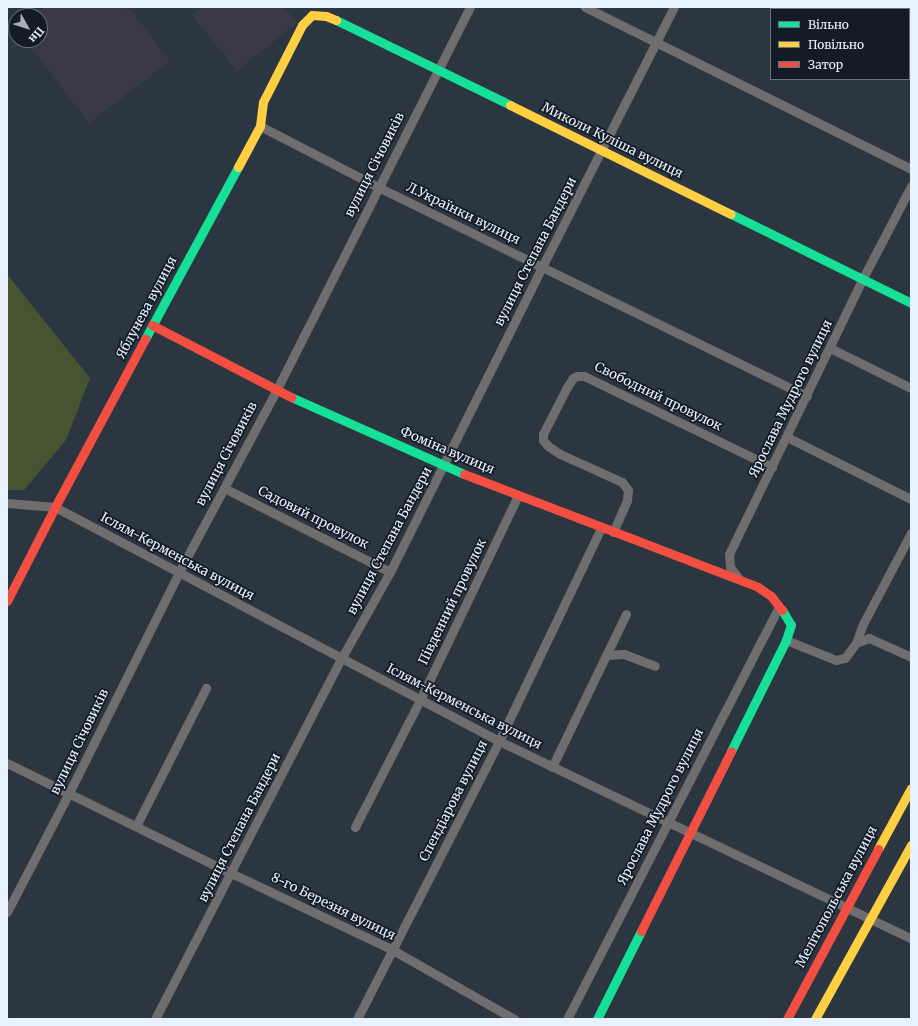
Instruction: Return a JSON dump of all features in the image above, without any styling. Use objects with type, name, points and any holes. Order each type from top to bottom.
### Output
[{"type":"street","name":"вулиця Січовиків","points":[[7,912],[70,794],[179,572],[276,390],[470,7]]},
{"type":"street","points":[[585,7],[911,169]]},
{"type":"street","name":"вулиця Степана Бандери","points":[[154,1019],[341,659],[390,572],[674,7]]},
{"type":"street","name":"Миколи Куліша вулиця","points":[[302,25],[312,15],[326,16],[353,26],[601,151],[863,278],[911,303]]},
{"type":"street","name":"Яблунева вулиця","points":[[7,601],[55,506],[260,126],[263,102],[302,25]]},
{"type":"street","name":"Л.Українки вулиця","points":[[260,126],[378,187],[807,396]]},
{"type":"street","name":"Ярослава Мудрого вулиця","points":[[741,580],[730,567],[729,554],[863,278],[911,186]]},
{"type":"street","name":"Фоміна вулиця","points":[[152,325],[276,390],[444,466],[601,528],[741,580]]},
{"type":"street","points":[[830,348],[911,388]]},
{"type":"street","name":"Свободний провулок","points":[[613,532],[627,500],[628,490],[622,482],[560,454],[548,446],[543,440],[543,434],[567,387],[573,378],[577,376],[584,376],[772,467]]},
{"type":"street","points":[[787,437],[911,499]]},
{"type":"street","name":"Садовий провулок","points":[[224,488],[390,572]]},
{"type":"street","name":"Південний провулок","points":[[355,827],[420,700],[518,495]]},
{"type":"street","name":"Іслям-Керменська вулиця","points":[[7,504],[55,506],[341,659],[499,741],[667,823],[691,832],[911,938]]},
{"type":"street","name":"Спендіарова вулиця","points":[[357,1019],[499,741],[601,528]]},
{"type":"street","points":[[856,644],[863,624],[911,533]]},
{"type":"street","points":[[597,1019],[786,640],[791,625],[786,615],[771,596],[758,587],[741,580]]},
{"type":"street","name":"Ярослава Мудрого вулиця","points":[[567,1019],[779,606]]},
{"type":"street","points":[[552,766],[626,614]]},
{"type":"street","points":[[786,640],[836,660],[845,658],[856,644],[862,639],[869,638],[911,657]]},
{"type":"street","points":[[606,655],[624,654],[655,666]]},
{"type":"street","points":[[136,826],[206,688]]},
{"type":"street","name":"8-го Березня вулиця","points":[[7,763],[391,950],[514,1019]]},
{"type":"street","name":"Мелітопольська вулиця","points":[[787,1019],[911,788]]},
{"type":"street","points":[[815,1019],[911,845]]},
{"type":"shaded area","points":[[123,7],[131,10],[170,61],[89,123],[31,48],[48,48],[48,8],[44,8]]},
{"type":"shaded area","points":[[202,7],[284,7],[297,23],[237,71],[192,15]]},
{"type":"green space","points":[[7,274],[90,378],[66,440],[24,490],[7,490]]},
{"type":"traffic: fast","points":[[336,20],[510,105]]},
{"type":"traffic: fast","points":[[145,339],[238,167]]},
{"type":"traffic: fast","points":[[731,214],[911,303]]},
{"type":"traffic: fast","points":[[291,397],[464,474]]},
{"type":"traffic: fast","points":[[731,751],[786,640],[791,625],[782,610]]},
{"type":"traffic: fast","points":[[597,1019],[641,931]]},
{"type":"traffic: slow","points":[[238,167],[260,126],[263,102],[302,25],[312,15],[326,16],[336,20]]},
{"type":"traffic: slow","points":[[510,105],[731,214]]},
{"type":"traffic: slow","points":[[878,849],[911,788]]},
{"type":"traffic: slow","points":[[815,1019],[911,845]]},
{"type":"traffic: jam","points":[[152,325],[291,397]]},
{"type":"traffic: jam","points":[[7,601],[55,507],[145,339]]},
{"type":"traffic: jam","points":[[464,474],[758,587],[771,596],[782,610]]},
{"type":"traffic: jam","points":[[641,931],[731,751]]},
{"type":"traffic: jam","points":[[787,1019],[878,849]]}]
